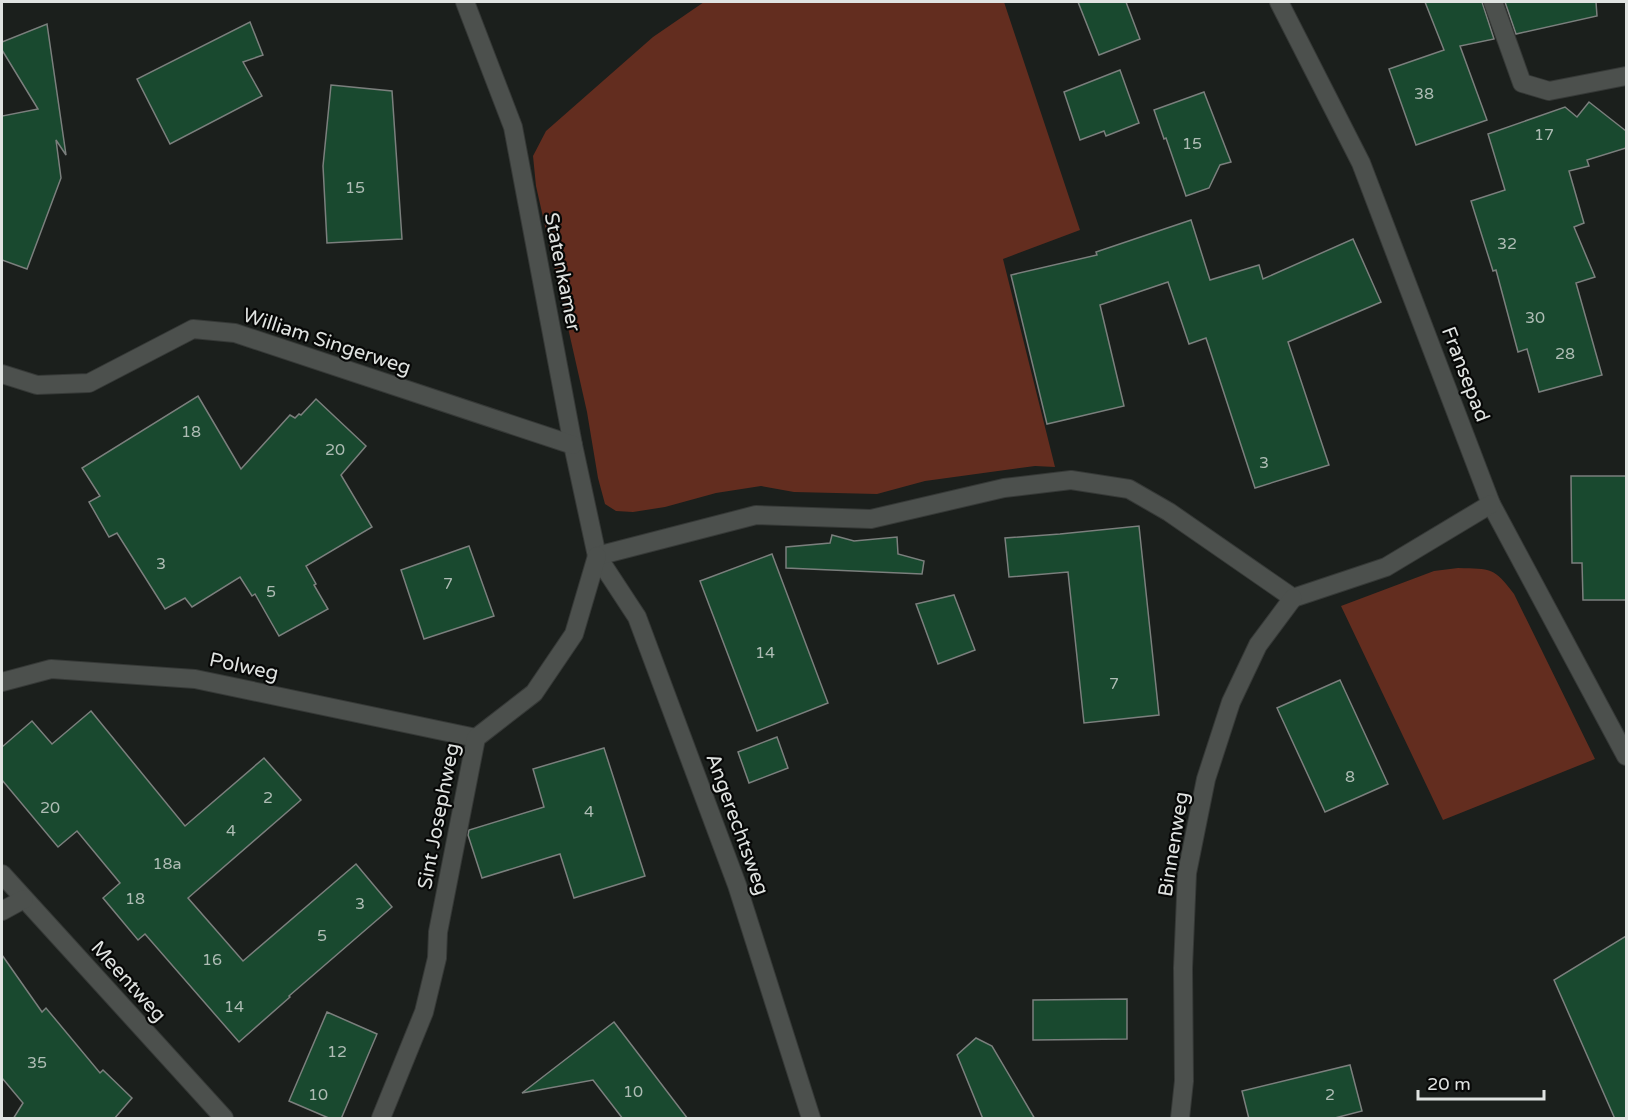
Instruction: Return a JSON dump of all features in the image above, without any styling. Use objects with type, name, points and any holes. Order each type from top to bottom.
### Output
[{"type":"street","name":"Statenkamer","points":[[465,2],[513,127],[573,446],[597,556]]},
{"type":"street","name":"Fransepad","points":[[1279,2],[1361,163],[1491,504],[1626,756]]},
{"type":"street","points":[[1493,2],[1522,83],[1549,91],[1626,76]]},
{"type":"street","name":"William Singerweg","points":[[2,374],[37,385],[89,382],[193,329],[235,333],[573,446]]},
{"type":"street","points":[[597,556],[756,515],[871,519],[1004,488],[1071,480],[1129,489],[1169,512],[1293,598],[1386,567],[1491,504]]},
{"type":"street","name":"Sint Josephweg","points":[[381,1119],[424,1012],[437,958],[438,932],[476,738],[534,693],[574,634],[597,556]]},
{"type":"street","name":"Angerechtsweg","points":[[597,556],[637,617],[737,885],[811,1119]]},
{"type":"street","name":"Binnenweg","points":[[1180,1119],[1184,1081],[1183,968],[1187,873],[1206,779],[1231,702],[1258,645],[1293,598]]},
{"type":"street","name":"Polweg","points":[[2,682],[51,669],[195,679],[476,738]]},
{"type":"street","name":"Meentweg","points":[[2,874],[224,1119]]},
{"type":"street","points":[[2,911],[24,899]]},
{"type":"shaded area","points":[[704,2],[1004,2],[1080,230],[1003,259],[1055,467],[1035,466],[925,481],[877,494],[794,492],[761,486],[716,493],[665,507],[633,512],[616,511],[605,504],[598,478],[587,412],[536,186],[533,156],[546,131],[653,37]]},
{"type":"shaded area","points":[[1458,568],[1491,571],[1514,594],[1595,759],[1443,820],[1341,606],[1434,571]]},
{"type":"building","points":[[1078,2],[1126,2],[1140,39],[1099,55]]},
{"type":"building","points":[[1425,2],[1482,2],[1494,39],[1460,46],[1487,120],[1416,145],[1389,69],[1444,50]]},
{"type":"building","points":[[1505,2],[1596,2],[1597,16],[1516,34]]},
{"type":"building","points":[[250,22],[263,55],[243,62],[262,96],[170,144],[137,79]]},
{"type":"building","points":[[47,24],[66,155],[56,140],[61,178],[27,269],[2,260],[2,116],[38,109],[2,50],[2,42]]},
{"type":"building","points":[[1120,70],[1139,123],[1106,136],[1104,131],[1080,140],[1064,92]]},
{"type":"building","points":[[331,85],[392,91],[402,239],[327,243],[323,166]]},
{"type":"building","points":[[1204,92],[1231,162],[1220,165],[1209,188],[1186,196],[1154,110]]},
{"type":"building","points":[[1589,102],[1626,131],[1626,148],[1587,160],[1589,166],[1569,171],[1584,223],[1574,227],[1595,277],[1576,283],[1602,375],[1539,392],[1527,349],[1518,352],[1496,270],[1493,271],[1471,201],[1505,190],[1488,134],[1565,107],[1577,117]]},
{"type":"building","points":[[1191,220],[1210,280],[1259,265],[1263,279],[1353,239],[1381,302],[1288,342],[1329,465],[1255,488],[1206,338],[1189,344],[1168,282],[1100,305],[1124,406],[1047,424],[1011,275],[1097,255],[1096,252]]},
{"type":"building","points":[[198,396],[241,469],[290,415],[295,418],[301,415],[316,399],[366,446],[341,475],[372,527],[306,566],[328,609],[279,636],[255,594],[252,596],[240,577],[192,607],[185,598],[165,609],[117,533],[109,537],[89,502],[100,496],[82,468]]},
{"type":"building","points":[[1571,476],[1626,476],[1626,600],[1583,600],[1582,563],[1572,563]]},
{"type":"building","points":[[1139,526],[1159,715],[1084,723],[1068,572],[1009,577],[1005,538]]},
{"type":"building","points":[[832,535],[854,541],[897,537],[898,554],[924,561],[922,574],[786,568],[786,547],[830,543]]},
{"type":"building","points":[[469,546],[494,616],[424,639],[401,570]]},
{"type":"building","points":[[772,554],[828,703],[757,731],[700,581]]},
{"type":"building","points":[[954,595],[975,650],[938,664],[916,604]]},
{"type":"building","points":[[1340,680],[1388,784],[1325,812],[1277,708]]},
{"type":"building","points":[[91,711],[185,826],[264,758],[301,800],[188,898],[243,961],[356,864],[392,907],[239,1042],[145,934],[138,940],[103,898],[120,883],[77,831],[58,847],[2,780],[2,747],[32,721],[52,744]]},
{"type":"building","points":[[777,737],[788,768],[749,783],[738,752]]},
{"type":"building","points":[[604,748],[645,876],[574,898],[560,854],[482,878],[468,835],[469,830],[544,807],[533,769]]},
{"type":"building","points":[[1626,936],[1626,1119],[1615,1119],[1554,980]]},
{"type":"building","points":[[2,955],[42,1012],[46,1008],[100,1073],[103,1070],[132,1098],[114,1119],[13,1119],[23,1103],[2,1078]]},
{"type":"building","points":[[1127,999],[1127,1039],[1033,1040],[1033,1000]]},
{"type":"building","points":[[327,1012],[377,1034],[341,1119],[331,1119],[289,1101]]},
{"type":"building","points":[[614,1022],[688,1119],[623,1119],[593,1080],[522,1093]]},
{"type":"building","points":[[976,1038],[992,1046],[1035,1119],[983,1119],[957,1055]]},
{"type":"building","points":[[1350,1065],[1362,1111],[1331,1119],[1249,1119],[1242,1091]]}]
